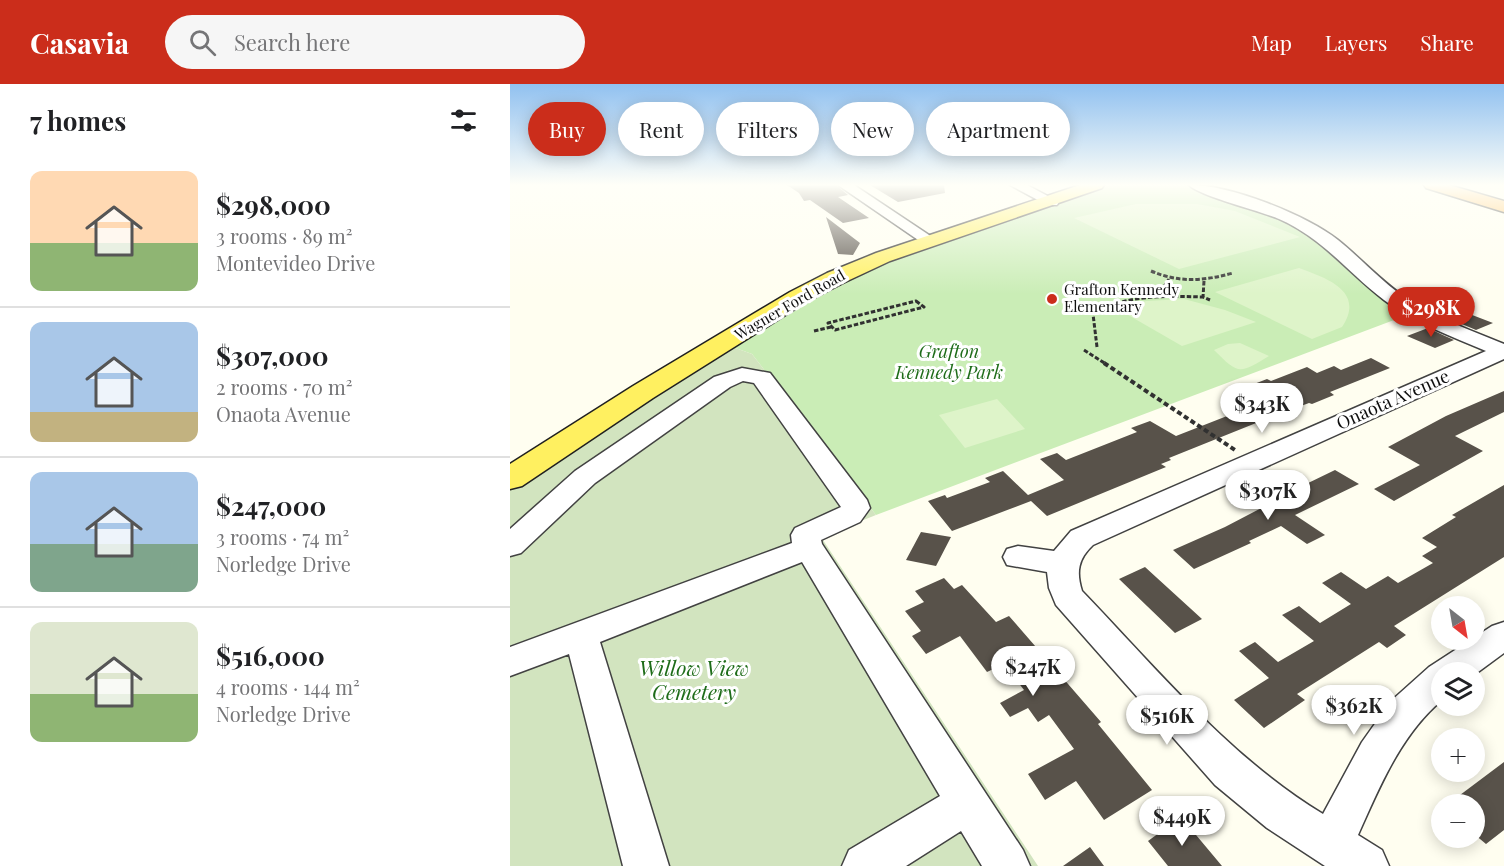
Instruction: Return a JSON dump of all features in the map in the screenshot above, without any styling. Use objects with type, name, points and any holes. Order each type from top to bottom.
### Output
[{"type":"main road","name":"Wagner Ford Road","points":[[510,479],[576,434],[798,297],[866,264],[991,221]]},
{"type":"street","points":[[900,221],[930,241]]},
{"type":"street","points":[[1294,221],[1311,229],[1337,247],[1372,282],[1407,307],[1504,351]]},
{"type":"street","name":"Onaota Avenue","points":[[1062,563],[1069,550],[1082,538],[1504,351]]},
{"type":"street","points":[[510,546],[585,477],[722,382],[734,376],[752,373],[762,378],[853,500],[856,508],[850,515],[806,535],[808,548],[1007,866]]},
{"type":"street","points":[[510,662],[808,548]]},
{"type":"street","points":[[1018,557],[1062,563],[1061,580],[1068,597],[1124,661],[1230,772],[1282,813],[1366,866]]},
{"type":"street","points":[[581,635],[646,866]]},
{"type":"street","points":[[1465,662],[1504,635]]},
{"type":"street","points":[[1331,846],[1369,765],[1401,719],[1431,689]]},
{"type":"street","points":[[865,866],[968,803]]},
{"type":"path","points":[[1151,271],[1169,279],[1204,281],[1233,273]]},
{"type":"path","points":[[1097,346],[1093,314],[1100,308],[1141,297],[1163,288],[1169,279]]},
{"type":"path","points":[[1203,297],[1204,281]]},
{"type":"path","points":[[1141,297],[1203,297],[1210,300]]},
{"type":"path","points":[[916,301],[924,307],[835,330],[828,323],[872,312],[916,301]]},
{"type":"path","points":[[872,312],[880,318]]},
{"type":"path","points":[[814,331],[831,326]]},
{"type":"path","points":[[1084,350],[1253,462]]},
{"type":"green space","name":"Grafton Kennedy Park","points":[[1007,221],[1288,221],[1298,225],[1410,314],[876,515],[752,354],[730,346],[806,300],[875,266]]},
{"type":"green space","points":[[1081,221],[1261,221],[1300,237],[1179,269]]},
{"type":"green space","points":[[1299,268],[1331,282],[1346,295],[1349,304],[1348,315],[1342,327],[1312,339],[1215,292]]},
{"type":"green space","points":[[1184,299],[1225,310],[1256,322],[1182,346],[1116,308],[1146,301]]},
{"type":"green space","points":[[1240,343],[1269,356],[1245,369],[1240,369],[1234,368],[1214,350],[1228,344]]},
{"type":"green space","name":"Willow View Cemetery","points":[[730,346],[752,354],[876,515],[821,537],[1038,866],[510,866],[510,490]]},
{"type":"green space","points":[[997,399],[1025,429],[965,448],[939,415]]},
{"type":"building","points":[[827,221],[832,221],[860,243],[853,255],[838,254]]},
{"type":"building","points":[[1467,313],[1493,323],[1476,330],[1450,319]]},
{"type":"building","points":[[1428,328],[1454,340],[1435,348],[1407,336]]},
{"type":"building","points":[[1371,358],[1390,368],[1330,392],[1334,395],[1312,404],[1309,403],[1271,417],[1169,458],[1171,460],[1161,464],[1166,467],[1047,516],[1031,501],[952,531],[928,501],[945,495],[947,498],[990,482],[985,478],[1003,471],[1028,495],[1064,480],[1040,459],[1057,453],[1066,460],[1137,432],[1131,428],[1150,421],[1176,436],[1245,409],[1223,396],[1307,367],[1317,373],[1334,366],[1341,370]]},
{"type":"building","points":[[1504,391],[1504,412],[1455,436],[1483,451],[1394,501],[1374,489],[1420,465],[1388,447],[1446,416]]},
{"type":"building","points":[[1335,470],[1359,484],[1295,515],[1325,535],[1307,544],[1281,526],[1249,541],[1251,543],[1194,569],[1173,550],[1225,527],[1269,504],[1267,503]]},
{"type":"building","points":[[1504,485],[1504,557],[1442,596],[1431,596],[1431,603],[1394,626],[1406,635],[1387,648],[1379,642],[1297,694],[1305,700],[1264,728],[1234,700],[1269,678],[1239,651],[1255,642],[1278,662],[1314,641],[1282,615],[1299,606],[1320,623],[1351,604],[1322,583],[1341,572],[1366,589],[1388,576],[1398,583],[1433,563],[1422,556],[1437,547],[1422,538],[1456,517],[1452,515]]},
{"type":"building","points":[[921,532],[951,537],[936,566],[906,560]]},
{"type":"building","points":[[1145,567],[1202,619],[1175,633],[1119,579]]},
{"type":"building","points":[[944,578],[954,589],[962,585],[996,622],[1009,616],[1101,722],[1098,724],[1152,790],[1104,820],[1076,781],[1045,800],[1028,774],[1074,749],[1049,715],[1038,722],[1028,708],[1010,717],[1000,703],[1024,690],[1004,664],[987,672],[960,636],[926,654],[912,636],[921,631],[905,611],[924,602],[915,591]]},
{"type":"building","points":[[1504,762],[1504,830],[1486,844],[1485,794],[1461,794],[1477,782],[1485,782],[1485,776]]},
{"type":"building","points":[[1181,817],[1222,866],[1168,866],[1148,841]]},
{"type":"building","points":[[1090,847],[1104,866],[1063,866]]},
{"type":"place","name":"Grafton Kennedy Elementary","points":[[1052,299]]}]
